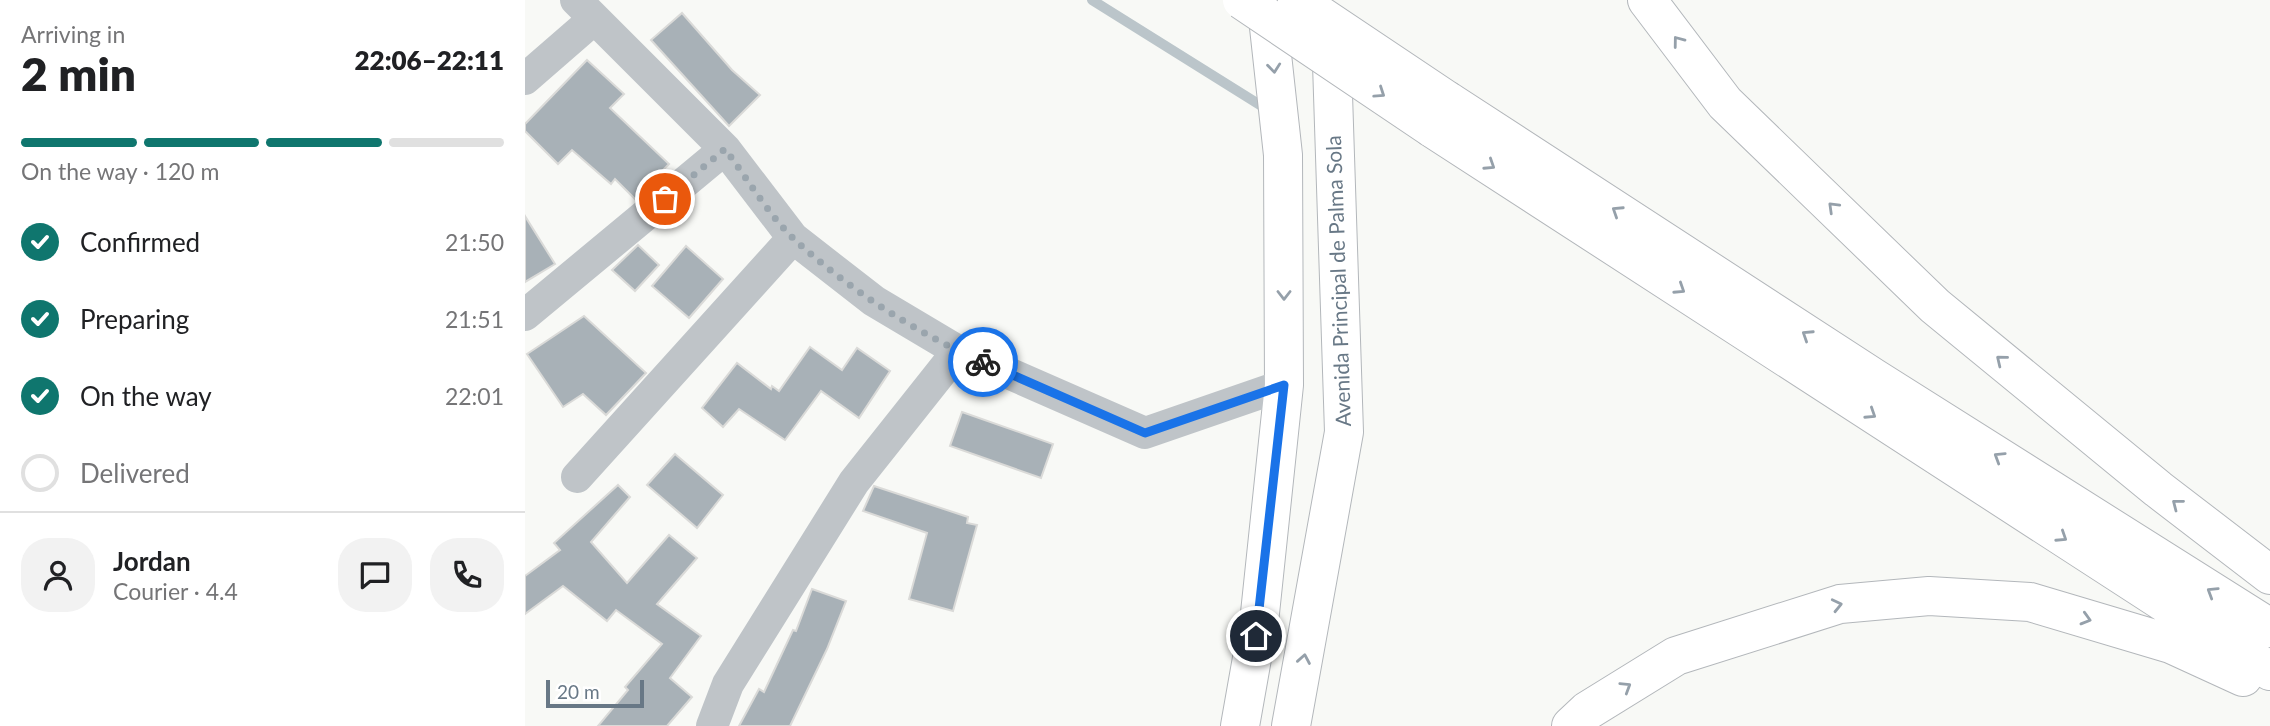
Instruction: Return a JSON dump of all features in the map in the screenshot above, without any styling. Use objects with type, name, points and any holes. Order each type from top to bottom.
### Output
[{"type":"highway","points":[[1242,0],[1440,115],[1874,378],[2270,628]]},
{"type":"highway","points":[[1240,726],[1260,613],[1284,385],[1283,155],[1266,0]]},
{"type":"highway","points":[[1297,0],[1440,115],[2270,671]]},
{"type":"highway","name":"Avenida Principal de Palma Sola","points":[[1291,726],[1344,432],[1330,0]]},
{"type":"highway","points":[[1647,0],[1725,103],[1935,306],[2158,489],[2270,575]]},
{"type":"highway","points":[[1571,726],[1587,711],[1676,656],[1840,604],[1929,596],[2030,602],[2171,644],[2270,689]]},
{"type":"street","points":[[525,79],[585,9],[725,149],[793,238],[874,301],[958,351],[1145,433],[1284,385]]},
{"type":"street","points":[[525,315],[725,149]]},
{"type":"street","points":[[577,477],[793,238]]},
{"type":"street","points":[[712,726],[728,684],[855,482],[958,351]]},
{"type":"building","points":[[682,13],[732,70],[760,95],[729,126],[651,40]]},
{"type":"building","points":[[587,60],[624,94],[610,108],[669,164],[635,199],[615,179],[611,184],[572,150],[558,164],[525,131],[525,124]]},
{"type":"building","points":[[525,216],[555,264],[525,282]]},
{"type":"building","points":[[638,245],[659,265],[635,291],[612,270]]},
{"type":"building","points":[[686,246],[723,279],[689,318],[652,286]]},
{"type":"building","points":[[584,316],[646,373],[606,415],[583,394],[563,407],[527,354]]},
{"type":"building","points":[[810,347],[842,370],[857,348],[890,371],[859,418],[821,391],[785,440],[739,409],[723,427],[702,408],[737,363],[771,389],[772,386],[779,391]]},
{"type":"building","points":[[962,412],[1053,444],[1041,478],[950,446]]},
{"type":"building","points":[[675,454],[723,495],[697,528],[647,485]]},
{"type":"building","points":[[618,485],[630,497],[591,542],[627,583],[669,535],[697,558],[657,604],[701,636],[670,678],[692,697],[667,726],[598,726],[628,690],[625,687],[662,644],[616,610],[607,621],[563,586],[525,614],[525,576],[560,550],[554,543]]},
{"type":"building","points":[[874,486],[968,517],[967,523],[977,525],[953,611],[909,599],[927,533],[863,511]]},
{"type":"building","points":[[812,589],[846,601],[827,649],[790,726],[739,726],[759,689],[764,692],[793,630],[796,631]]},
{"type":"waterway","points":[[1092,0],[1268,110]]},
{"type":"way so far","points":[[665,199],[725,149],[793,238],[874,301],[958,351],[983,362]]},
{"type":"route","points":[[983,362],[1145,433],[1284,385],[1256,636]]}]
